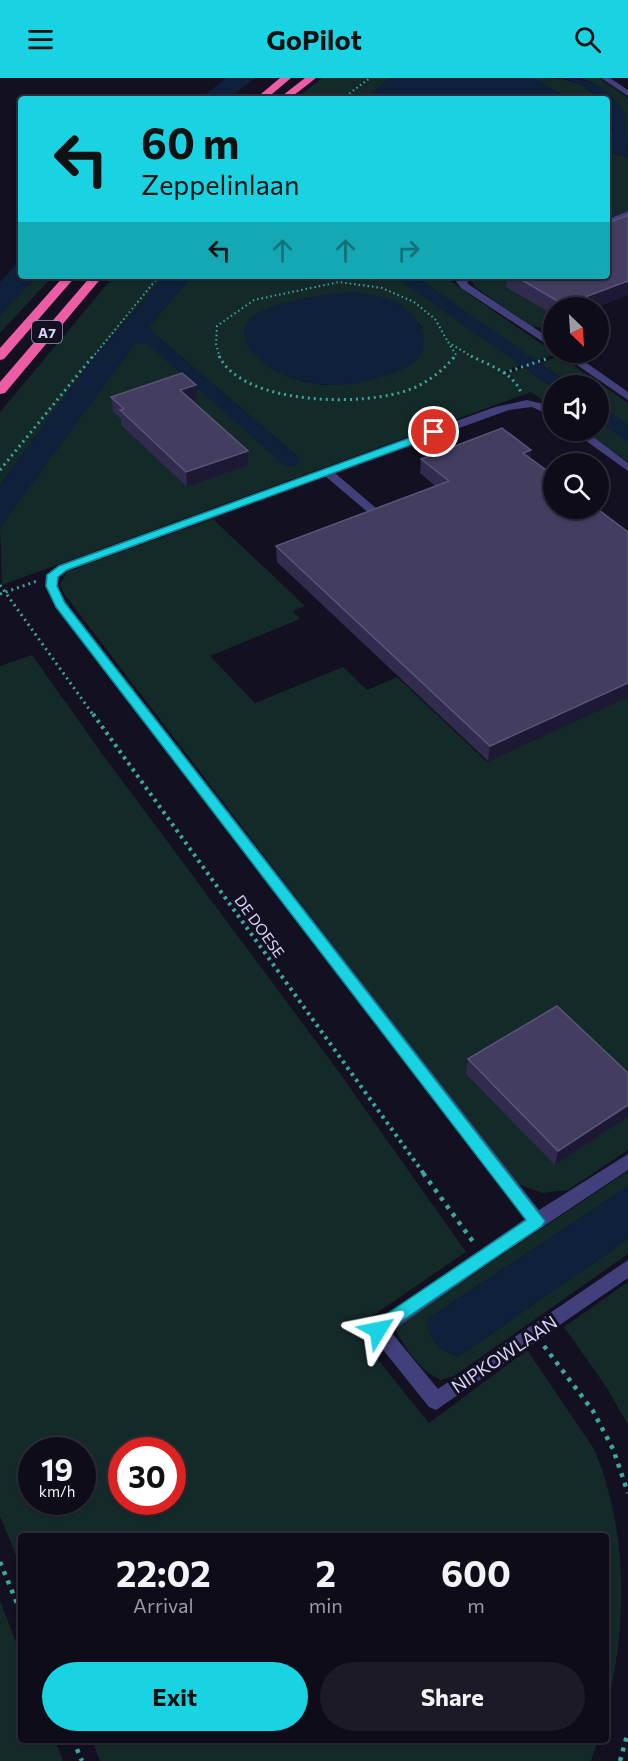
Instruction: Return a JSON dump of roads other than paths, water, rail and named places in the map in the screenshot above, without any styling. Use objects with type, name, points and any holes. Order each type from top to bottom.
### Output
[{"type":"highway","points":[[264,96],[286,78]]},
{"type":"highway","points":[[287,96],[310,78]]},
{"type":"highway","name":"A7","points":[[0,356],[67,279]]},
{"type":"highway","name":"A7","points":[[0,390],[94,279]]},
{"type":"street","points":[[604,78],[628,94]]},
{"type":"street","points":[[610,221],[628,214]]},
{"type":"street","points":[[460,279],[464,286],[543,339]]},
{"type":"street","points":[[579,363],[628,397]]},
{"type":"street","points":[[537,1221],[55,597],[51,586],[52,575],[63,568],[499,409],[525,402],[543,406]]},
{"type":"street","points":[[591,441],[628,468]]},
{"type":"street","points":[[327,472],[380,517]]},
{"type":"street","name":"NIPKOWLAAN","points":[[628,1161],[484,1256],[378,1330],[436,1401],[628,1268]]},
{"type":"water","points":[[226,78],[255,78],[232,96],[204,96]]},
{"type":"water","points":[[390,78],[533,78],[564,96],[369,96]]},
{"type":"water","points":[[566,78],[592,84],[615,99],[626,118],[628,157],[610,152],[610,137],[613,129],[610,96],[596,96]]},
{"type":"water","points":[[18,262],[18,279],[34,279],[0,315],[0,282]]},
{"type":"water","points":[[162,279],[189,279],[150,326],[151,331],[298,457],[300,463],[294,467],[285,466],[147,344],[135,344],[0,527],[0,485],[90,362]]},
{"type":"water","points":[[398,279],[419,279],[557,375],[543,375],[543,381]]},
{"type":"water","points":[[353,292],[396,302],[410,312],[424,338],[420,355],[413,363],[384,377],[363,382],[342,385],[320,384],[299,381],[280,374],[262,362],[246,343],[244,332],[246,324],[260,312],[300,299]]},
{"type":"water","points":[[609,412],[628,425],[628,442],[609,428]]},
{"type":"water","points":[[628,1186],[628,1239],[459,1356],[446,1351],[436,1343],[430,1333],[427,1319]]}]
